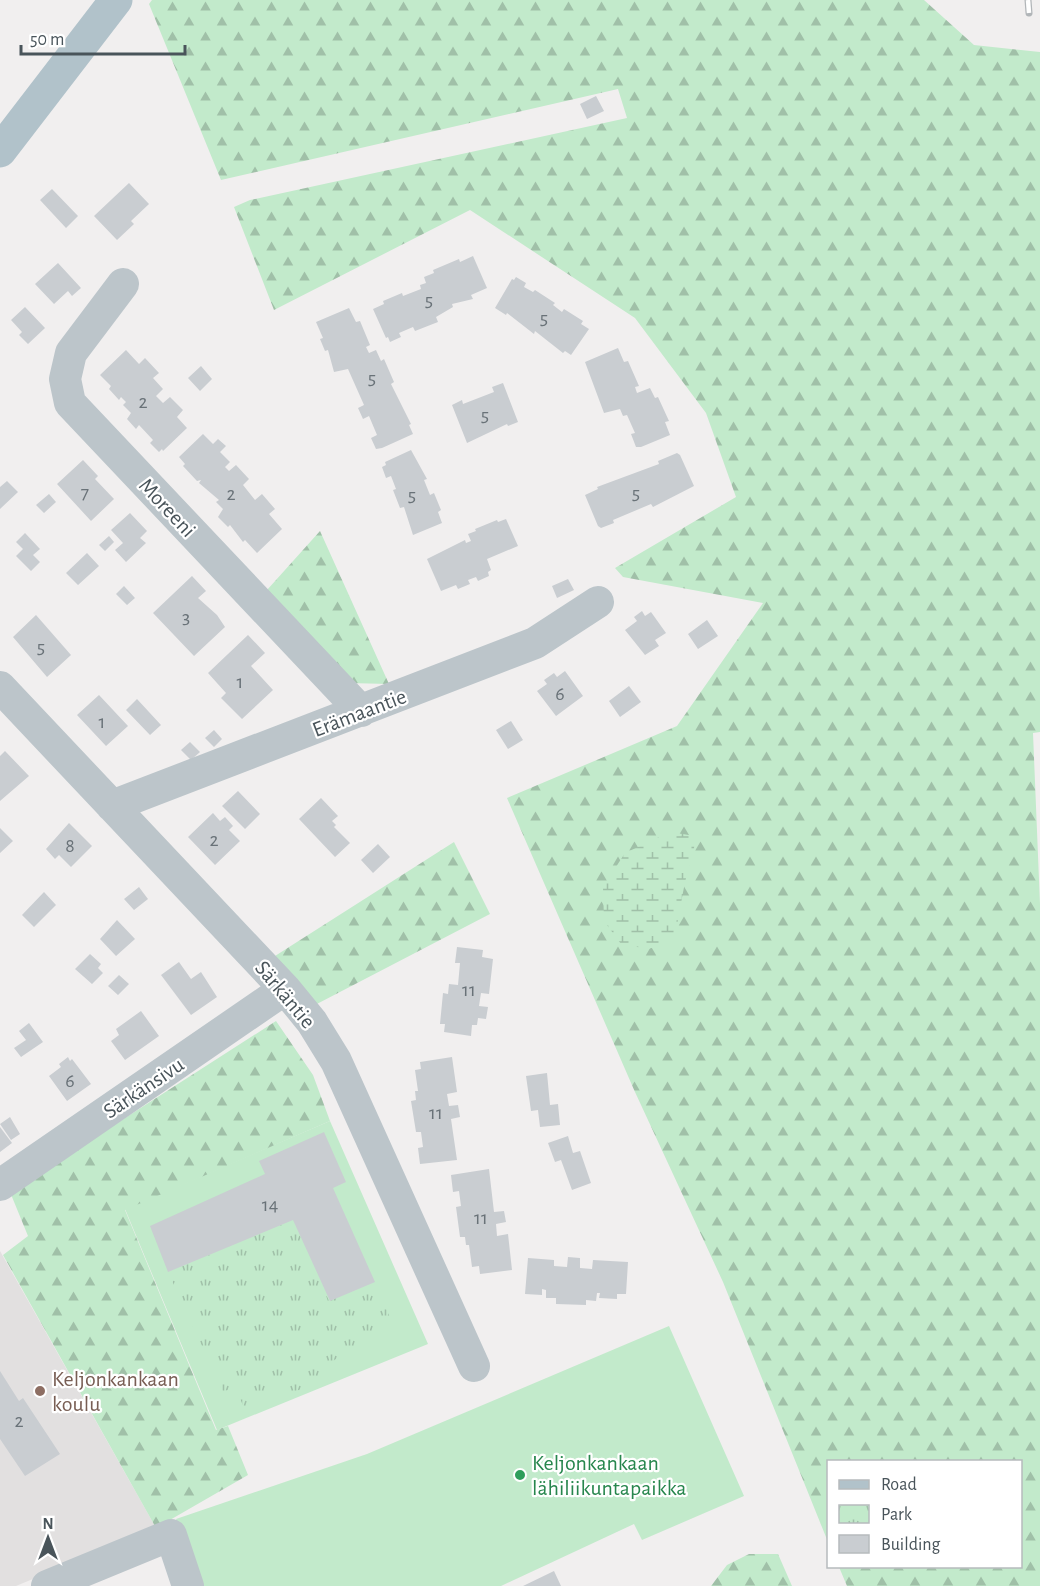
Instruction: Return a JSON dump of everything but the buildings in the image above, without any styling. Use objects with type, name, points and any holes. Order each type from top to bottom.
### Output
[{"type":"main road","points":[[0,152],[116,0]]},
{"type":"street","name":"Moreeni","points":[[123,284],[71,353],[65,379],[70,403],[362,711]]},
{"type":"street","name":"Erämaantie","points":[[112,806],[535,643],[598,602]]},
{"type":"street","name":"Särkäntie","points":[[0,687],[285,989],[312,1022],[336,1061],[474,1366]]},
{"type":"street","name":"Särkänsivu","points":[[0,1185],[285,989]]},
{"type":"street","points":[[47,1586],[171,1535],[189,1586]]},
{"type":"shaded area","name":"Keljonkankaan koulu","points":[[0,1251],[156,1528],[16,1586],[0,1586]]},
{"type":"green space","points":[[152,0],[924,0],[974,45],[1040,52],[1040,732],[1033,733],[1040,904],[1040,1586],[847,1586],[839,1568],[1022,1568],[1022,1460],[827,1460],[827,1540],[723,1282],[635,1092],[507,798],[677,726],[763,603],[623,577],[615,568],[736,497],[706,413],[635,318],[470,210],[274,310],[234,207],[250,200],[627,118],[618,89],[221,180],[149,4]]},
{"type":"green space","points":[[320,531],[389,684],[348,683],[267,590]]},
{"type":"green space","points":[[670,832],[695,836],[673,942],[648,949],[621,944],[604,921],[603,887],[625,853]]},
{"type":"green space","points":[[454,842],[490,914],[313,1006],[275,956]]},
{"type":"green space","points":[[276,1021],[313,1075],[330,1121],[125,1210],[216,1430],[228,1426],[248,1475],[156,1528],[3,1255],[28,1236],[10,1192]]},
{"type":"green space","points":[[330,1121],[428,1344],[217,1430],[125,1209]]},
{"type":"green space","points":[[293,1220],[329,1301],[375,1282],[396,1332],[334,1360],[339,1375],[245,1410],[235,1387],[223,1392],[168,1272]]},
{"type":"green space","name":"Keljonkankaan lähiliikuntapaikka","points":[[669,1326],[744,1496],[642,1540],[634,1524],[501,1586],[199,1586],[176,1519],[367,1454]]},
{"type":"green space","points":[[749,1554],[778,1554],[792,1586],[711,1586],[727,1565]]},
{"type":"railway","points":[[1028,0],[1029,13]]},
{"type":"place","name":"Keljonkankaan koulu","points":[[40,1391]]},
{"type":"place","name":"Keljonkankaan lähiliikuntapaikka","points":[[520,1475]]}]
